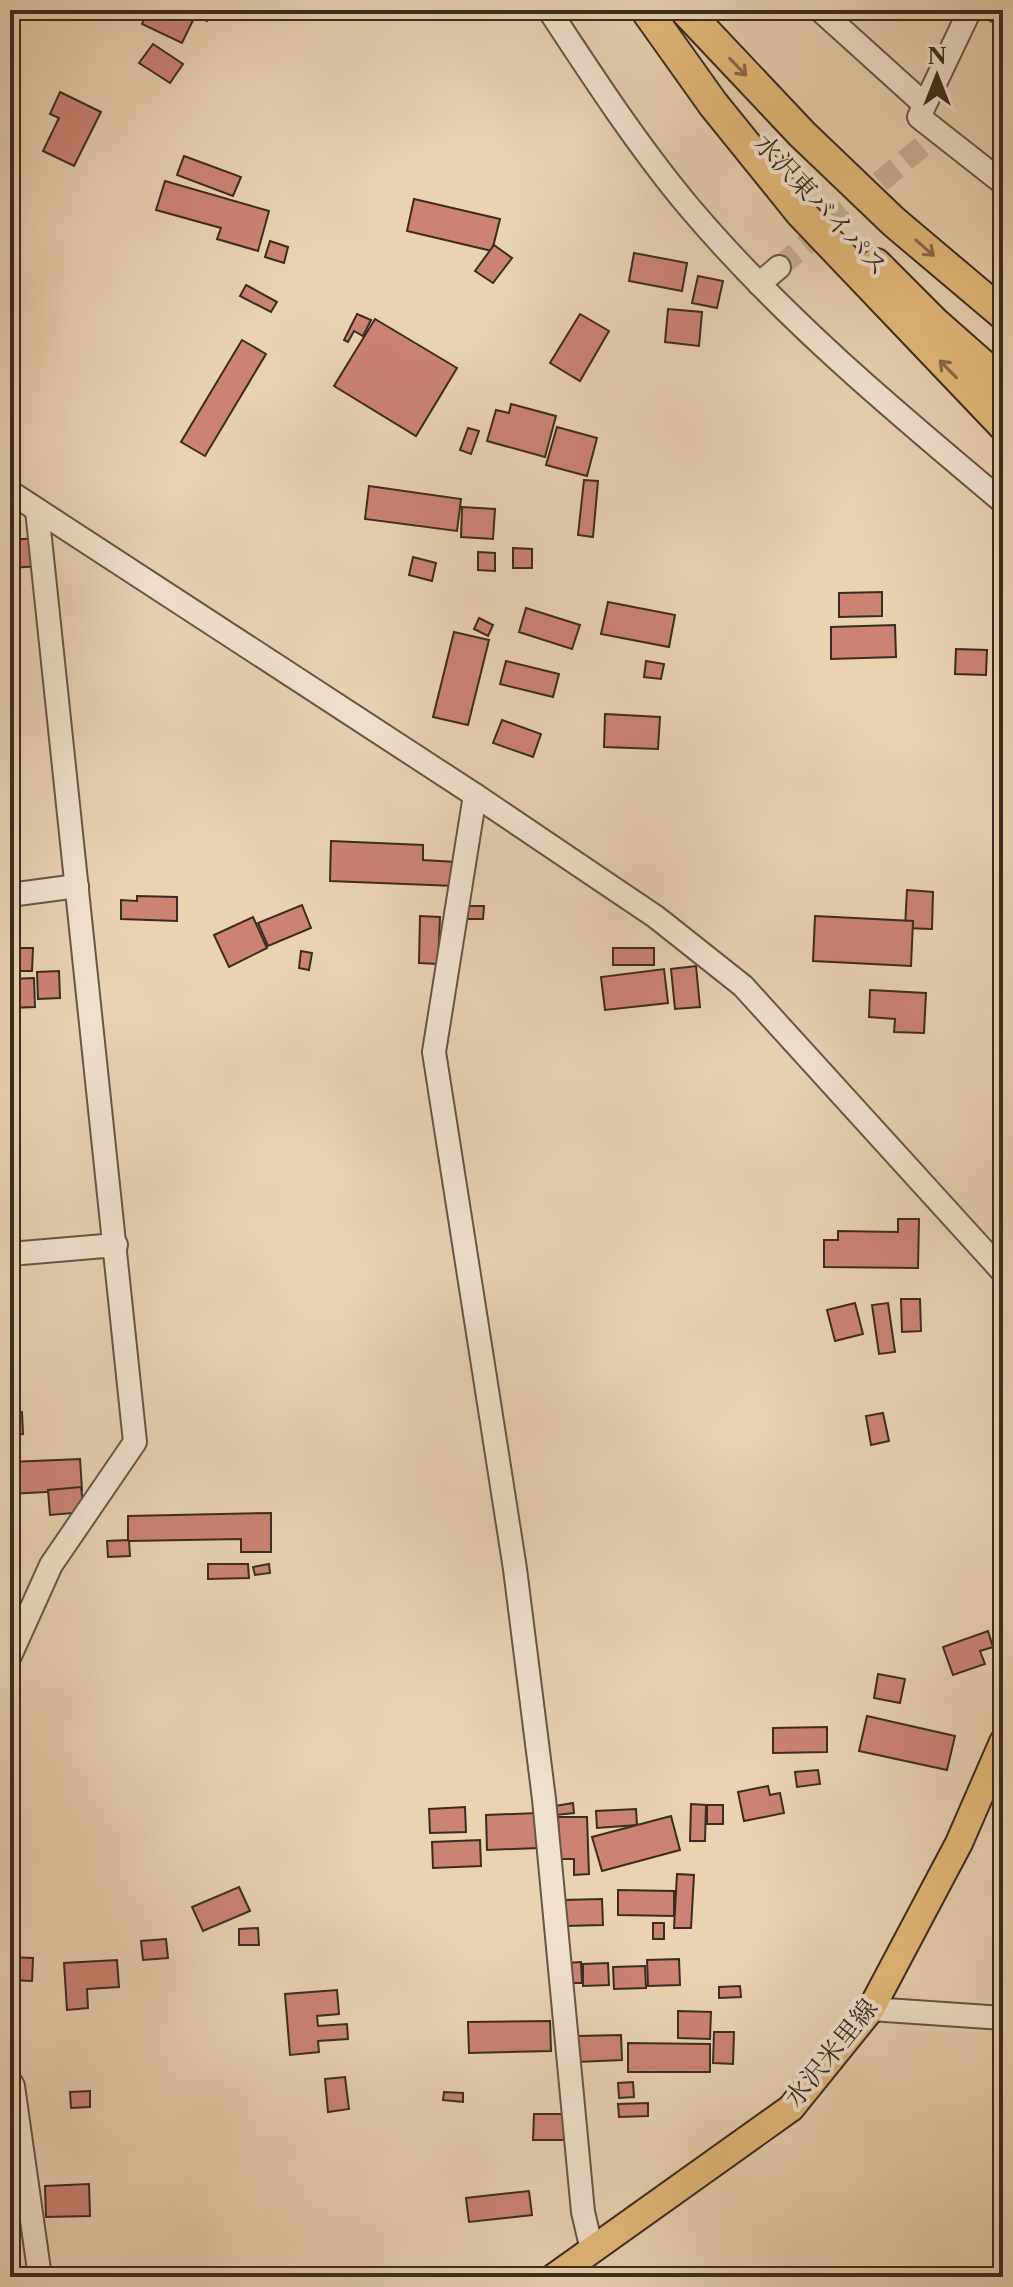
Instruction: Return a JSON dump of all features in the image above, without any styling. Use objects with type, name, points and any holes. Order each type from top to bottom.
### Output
[{"type":"highway","points":[[646,10],[713,104],[801,213],[1003,425]]},
{"type":"highway","name":"水沢東バイパス","points":[[656,10],[714,88],[819,209],[935,323],[1003,383]]},
{"type":"highway","points":[[685,10],[802,134],[894,222],[1003,314]]},
{"type":"main road","name":"水沢米里線","points":[[554,2277],[791,2108],[871,2009],[959,1843],[1003,1742]]},
{"type":"street","points":[[549,10],[609,99],[689,207],[759,284],[853,374],[1003,502]]},
{"type":"street","points":[[820,10],[924,104]]},
{"type":"street","points":[[970,10],[919,117],[1003,183]]},
{"type":"street","points":[[995,10],[1003,14]]},
{"type":"street","points":[[759,284],[779,267]]},
{"type":"street","points":[[10,492],[475,795],[656,917],[743,986],[1003,1272]]},
{"type":"street","points":[[10,1656],[51,1565],[135,1442],[37,510]]},
{"type":"street","points":[[475,795],[434,1052],[515,1569],[544,1799],[583,2212],[592,2250]]},
{"type":"street","points":[[10,895],[77,886]]},
{"type":"street","points":[[10,1254],[116,1245]]},
{"type":"street","points":[[871,2009],[1003,2018]]},
{"type":"street","points":[[10,2081],[40,2277]]},
{"type":"building","points":[[131,10],[212,10],[207,21],[195,16],[182,43],[142,24],[145,17]]},
{"type":"building","points":[[153,44],[183,64],[170,83],[139,63]]},
{"type":"building","points":[[60,92],[101,112],[74,166],[43,151],[59,118],[50,114]]},
{"type":"building","points":[[184,156],[241,177],[233,196],[177,175]]},
{"type":"building","points":[[165,181],[269,211],[258,251],[217,239],[221,228],[156,210]]},
{"type":"building","points":[[414,199],[500,219],[492,251],[407,231]]},
{"type":"building","points":[[270,241],[288,247],[284,263],[265,257]]},
{"type":"building","points":[[494,245],[512,258],[493,283],[475,271]]},
{"type":"building","points":[[634,253],[687,263],[682,291],[629,281]]},
{"type":"building","points":[[698,276],[723,281],[717,308],[692,303]]},
{"type":"building","points":[[246,285],[277,302],[271,312],[240,296]]},
{"type":"building","points":[[668,309],[702,312],[699,346],[665,342]]},
{"type":"building","points":[[357,314],[371,320],[363,336],[354,331],[348,342],[344,340]]},
{"type":"building","points":[[580,314],[609,331],[580,381],[550,363]]},
{"type":"building","points":[[375,319],[457,368],[416,436],[334,386]]},
{"type":"building","points":[[242,340],[266,354],[205,456],[181,442]]},
{"type":"building","points":[[511,404],[556,416],[545,457],[487,441],[496,410],[509,413]]},
{"type":"building","points":[[557,427],[597,438],[587,476],[546,465]]},
{"type":"building","points":[[468,428],[479,431],[471,454],[460,450]]},
{"type":"building","points":[[584,480],[598,481],[593,537],[578,535]]},
{"type":"building","points":[[369,486],[461,499],[457,531],[365,519]]},
{"type":"building","points":[[462,507],[495,509],[493,539],[461,537]]},
{"type":"building","points":[[37,538],[40,566],[10,568],[10,540]]},
{"type":"building","points":[[513,548],[532,549],[532,568],[513,568]]},
{"type":"building","points":[[478,552],[495,553],[495,571],[478,570]]},
{"type":"building","points":[[413,557],[436,563],[432,581],[409,575]]},
{"type":"building","points":[[882,592],[882,616],[839,617],[839,593]]},
{"type":"building","points":[[608,602],[675,615],[669,647],[601,634]]},
{"type":"building","points":[[526,608],[580,625],[572,649],[519,632]]},
{"type":"building","points":[[479,618],[493,625],[488,636],[474,629]]},
{"type":"building","points":[[895,625],[896,657],[831,659],[831,627]]},
{"type":"building","points":[[454,632],[489,640],[468,725],[433,717]]},
{"type":"building","points":[[956,649],[987,650],[986,675],[955,674]]},
{"type":"building","points":[[506,661],[559,674],[553,697],[500,684]]},
{"type":"building","points":[[646,661],[664,664],[661,679],[644,677]]},
{"type":"building","points":[[605,714],[660,717],[658,749],[604,747]]},
{"type":"building","points":[[502,720],[541,734],[533,757],[493,743]]},
{"type":"building","points":[[331,841],[423,845],[423,860],[456,862],[455,886],[330,881]]},
{"type":"building","points":[[907,890],[933,892],[932,929],[905,928]]},
{"type":"building","points":[[137,896],[177,897],[177,921],[121,919],[121,900],[137,901]]},
{"type":"building","points":[[302,905],[311,928],[268,946],[258,923]]},
{"type":"building","points":[[468,906],[484,906],[483,919],[467,919]]},
{"type":"building","points":[[420,916],[440,917],[438,964],[419,963]]},
{"type":"building","points":[[815,916],[913,921],[911,966],[813,961]]},
{"type":"building","points":[[253,917],[267,948],[229,967],[214,935]]},
{"type":"building","points":[[10,948],[33,948],[32,971],[10,971]]},
{"type":"building","points":[[613,948],[654,948],[654,965],[613,965]]},
{"type":"building","points":[[301,951],[312,953],[309,970],[299,968]]},
{"type":"building","points":[[696,966],[700,1007],[675,1009],[671,969]]},
{"type":"building","points":[[664,969],[668,1003],[605,1010],[601,977]]},
{"type":"building","points":[[59,971],[60,998],[38,999],[37,972]]},
{"type":"building","points":[[34,978],[35,1007],[10,1008],[10,979]]},
{"type":"building","points":[[870,990],[926,993],[924,1033],[894,1032],[895,1019],[869,1017]]},
{"type":"building","points":[[898,1219],[919,1219],[918,1268],[824,1267],[824,1240],[838,1240],[838,1231],[898,1232]]},
{"type":"building","points":[[901,1299],[920,1299],[921,1331],[902,1332]]},
{"type":"building","points":[[855,1303],[863,1334],[835,1341],[827,1310]]},
{"type":"building","points":[[888,1303],[895,1352],[879,1354],[872,1305]]},
{"type":"building","points":[[22,1412],[23,1434],[10,1435],[10,1413]]},
{"type":"building","points":[[883,1413],[889,1441],[871,1445],[866,1416]]},
{"type":"building","points":[[80,1459],[82,1490],[10,1494],[10,1462]]},
{"type":"building","points":[[81,1487],[84,1512],[50,1515],[48,1490]]},
{"type":"building","points":[[271,1513],[271,1552],[241,1552],[241,1539],[129,1541],[130,1556],[108,1557],[107,1541],[128,1540],[128,1516]]},
{"type":"building","points":[[208,1564],[248,1564],[249,1578],[208,1579]]},
{"type":"building","points":[[269,1564],[270,1573],[255,1575],[253,1567]]},
{"type":"building","points":[[988,1631],[993,1647],[980,1651],[985,1664],[953,1675],[943,1647]]},
{"type":"building","points":[[878,1674],[905,1679],[900,1703],[874,1698]]},
{"type":"building","points":[[867,1716],[955,1736],[947,1770],[859,1751]]},
{"type":"building","points":[[827,1727],[827,1752],[773,1753],[773,1728]]},
{"type":"building","points":[[818,1770],[820,1784],[797,1787],[795,1772]]},
{"type":"building","points":[[768,1786],[770,1795],[780,1793],[784,1813],[744,1821],[738,1792]]},
{"type":"building","points":[[573,1803],[574,1813],[556,1815],[555,1806]]},
{"type":"building","points":[[691,1804],[706,1805],[705,1841],[690,1841]]},
{"type":"building","points":[[707,1805],[723,1805],[723,1824],[707,1824]]},
{"type":"building","points":[[465,1807],[466,1832],[430,1833],[429,1809]]},
{"type":"building","points":[[636,1809],[637,1825],[597,1828],[596,1811]]},
{"type":"building","points":[[537,1813],[538,1848],[487,1850],[486,1815]]},
{"type":"building","points":[[671,1816],[680,1850],[602,1871],[592,1837]]},
{"type":"building","points":[[558,1817],[587,1817],[589,1874],[574,1875],[574,1859],[560,1859]]},
{"type":"building","points":[[480,1840],[481,1866],[433,1868],[432,1842]]},
{"type":"building","points":[[677,1874],[694,1875],[691,1928],[674,1928]]},
{"type":"building","points":[[239,1887],[250,1911],[203,1931],[192,1907]]},
{"type":"building","points":[[618,1890],[674,1891],[674,1916],[618,1915]]},
{"type":"building","points":[[602,1899],[603,1925],[564,1926],[563,1900]]},
{"type":"building","points":[[653,1923],[664,1923],[664,1939],[653,1939]]},
{"type":"building","points":[[258,1928],[259,1945],[239,1945],[239,1929]]},
{"type":"building","points":[[166,1939],[168,1958],[143,1960],[141,1941]]},
{"type":"building","points":[[10,1957],[33,1958],[32,1981],[10,1980]]},
{"type":"building","points":[[679,1959],[680,1985],[648,1986],[647,1960]]},
{"type":"building","points":[[117,1960],[119,1987],[87,1989],[88,2008],[67,2010],[64,1963]]},
{"type":"building","points":[[581,1962],[582,1983],[566,1983],[566,1963]]},
{"type":"building","points":[[608,1963],[609,1985],[583,1986],[583,1964]]},
{"type":"building","points":[[645,1966],[646,1988],[614,1989],[613,1967]]},
{"type":"building","points":[[740,1986],[741,1997],[719,1998],[719,1987]]},
{"type":"building","points":[[337,1990],[339,2014],[317,2016],[318,2026],[347,2024],[348,2039],[318,2041],[319,2052],[290,2055],[285,1994]]},
{"type":"building","points":[[678,2011],[711,2012],[710,2039],[678,2038]]},
{"type":"building","points":[[550,2021],[551,2051],[469,2053],[468,2022]]},
{"type":"building","points":[[714,2032],[734,2032],[733,2064],[713,2063]]},
{"type":"building","points":[[621,2035],[622,2060],[577,2062],[577,2036]]},
{"type":"building","points":[[628,2043],[710,2044],[710,2072],[628,2072]]},
{"type":"building","points":[[345,2077],[349,2109],[328,2112],[325,2079]]},
{"type":"building","points":[[633,2082],[634,2097],[619,2098],[618,2083]]},
{"type":"building","points":[[90,2091],[90,2107],[71,2108],[70,2092]]},
{"type":"building","points":[[444,2092],[463,2093],[463,2102],[443,2100]]},
{"type":"building","points":[[648,2103],[648,2116],[619,2117],[618,2104]]},
{"type":"building","points":[[534,2114],[568,2114],[568,2140],[533,2140]]},
{"type":"building","points":[[89,2184],[90,2216],[46,2217],[45,2186]]},
{"type":"building","points":[[529,2191],[532,2215],[469,2222],[466,2198]]},
{"type":"building","points":[[101,2268],[102,2277],[54,2277],[53,2271]]},
{"type":"tunnel","points":[[779,267],[938,133]]}]
